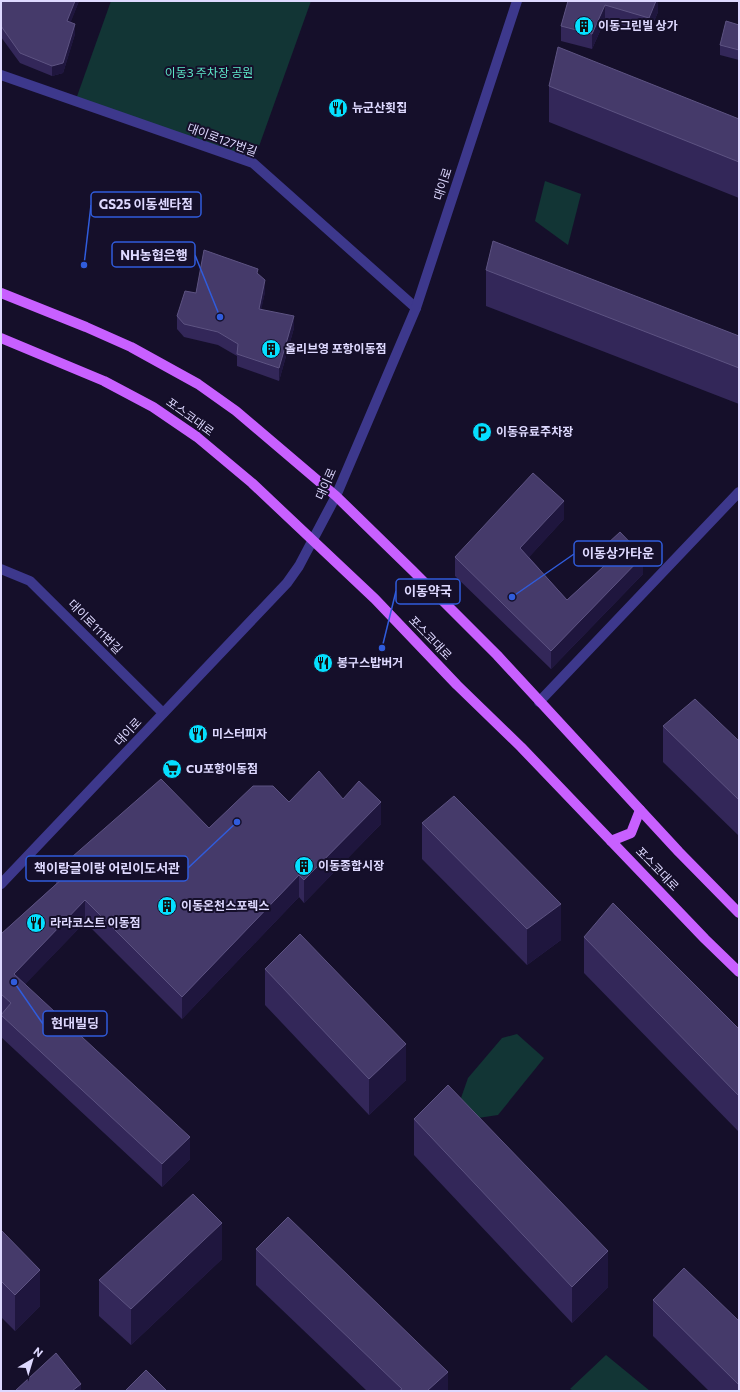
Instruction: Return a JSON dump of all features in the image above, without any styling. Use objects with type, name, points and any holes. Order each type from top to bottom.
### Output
[{"type":"main road","points":[[1,293],[86,327],[131,347],[198,384],[236,411],[336,496],[497,656],[640,810],[739,913]]},
{"type":"main road","name":"포스코대로","points":[[1,338],[104,381],[153,407],[203,442],[252,483],[375,599],[705,939],[739,972]]},
{"type":"main road","points":[[611,841],[631,834],[640,810]]},
{"type":"street","name":"대이로","points":[[1,884],[287,582],[299,566],[336,496],[416,308],[517,1]]},
{"type":"street","name":"대이로127번길","points":[[1,75],[253,163],[416,308]]},
{"type":"street","points":[[539,702],[739,492]]},
{"type":"street","name":"대이로111번길","points":[[1,569],[30,581],[164,713]]},
{"type":"green space","name":"이동3 주차장 공원","points":[[111,1],[311,1],[253,163],[75,102]]},
{"type":"green space","points":[[545,181],[581,194],[568,245],[535,221]]},
{"type":"green space","points":[[517,1034],[544,1058],[498,1115],[478,1118],[461,1098],[468,1078],[502,1038]]},
{"type":"green space","points":[[606,1355],[650,1391],[574,1391],[570,1389]]},
{"type":"building","points":[[1,1],[75,1],[67,21],[75,24],[63,63],[52,66],[20,53],[1,26]]},
{"type":"building","points":[[568,1],[656,1],[649,18],[605,5],[592,34],[561,26]]},
{"type":"building","points":[[726,21],[739,25],[739,50],[720,45]]},
{"type":"building","points":[[558,47],[739,119],[739,162],[549,86]]},
{"type":"building","points":[[493,241],[739,336],[739,368],[486,270]]},
{"type":"building","points":[[204,250],[258,269],[257,273],[265,280],[259,309],[294,316],[279,368],[237,354],[238,344],[218,332],[184,324],[177,316],[185,291],[196,293]]},
{"type":"building","points":[[533,473],[564,501],[520,548],[567,600],[615,556],[607,544],[620,532],[643,556],[551,651],[455,557]]},
{"type":"building","points":[[695,699],[739,741],[739,800],[663,726]]},
{"type":"building","points":[[319,771],[343,799],[359,781],[381,802],[304,880],[299,875],[182,997],[85,900],[14,974],[190,1137],[162,1164],[1,1015],[11,1003],[1,994],[1,934],[63,878],[56,871],[161,779],[209,828],[253,786],[273,786],[289,802]]},
{"type":"building","points":[[454,796],[561,904],[527,929],[422,823]]},
{"type":"building","points":[[613,903],[739,1029],[739,1096],[584,937]]},
{"type":"building","points":[[300,934],[406,1044],[369,1079],[265,969]]},
{"type":"building","points":[[448,1085],[608,1251],[572,1287],[414,1119]]},
{"type":"building","points":[[193,1194],[222,1223],[131,1309],[99,1280]]},
{"type":"building","points":[[288,1217],[448,1372],[427,1391],[399,1391],[402,1389],[256,1249]]},
{"type":"building","points":[[1,1230],[40,1270],[15,1295],[1,1281]]},
{"type":"building","points":[[684,1268],[739,1321],[739,1385],[653,1300]]},
{"type":"building","points":[[56,1353],[81,1384],[72,1391],[15,1391]]},
{"type":"building","points":[[146,1370],[167,1391],[125,1391]]},
{"type":"place","name":"이동그린빌 상가","points":[[584,26]]},
{"type":"place","name":"뉴군산횟집","points":[[338,108]]},
{"type":"place","name":"GS25 이동센타점","points":[[84,265]]},
{"type":"place","name":"NH농협은행","points":[[220,317]]},
{"type":"place","name":"올리브영 포항이동점","points":[[271,349]]},
{"type":"place","name":"이동유료주차장","points":[[482,432]]},
{"type":"place","name":"이동상가타운","points":[[512,597]]},
{"type":"place","name":"이동약국","points":[[382,648]]},
{"type":"place","name":"봉구스밥버거","points":[[323,663]]},
{"type":"place","name":"미스터피자","points":[[198,734]]},
{"type":"place","name":"CU포항이동점","points":[[172,769]]},
{"type":"place","name":"책이랑글이랑 어린이도서관","points":[[237,822]]},
{"type":"place","name":"이동종합시장","points":[[304,866]]},
{"type":"place","name":"이동온천스포렉스","points":[[167,906]]},
{"type":"place","name":"라라코스트 이동점","points":[[36,923]]},
{"type":"place","name":"현대빌딩","points":[[14,982]]}]
